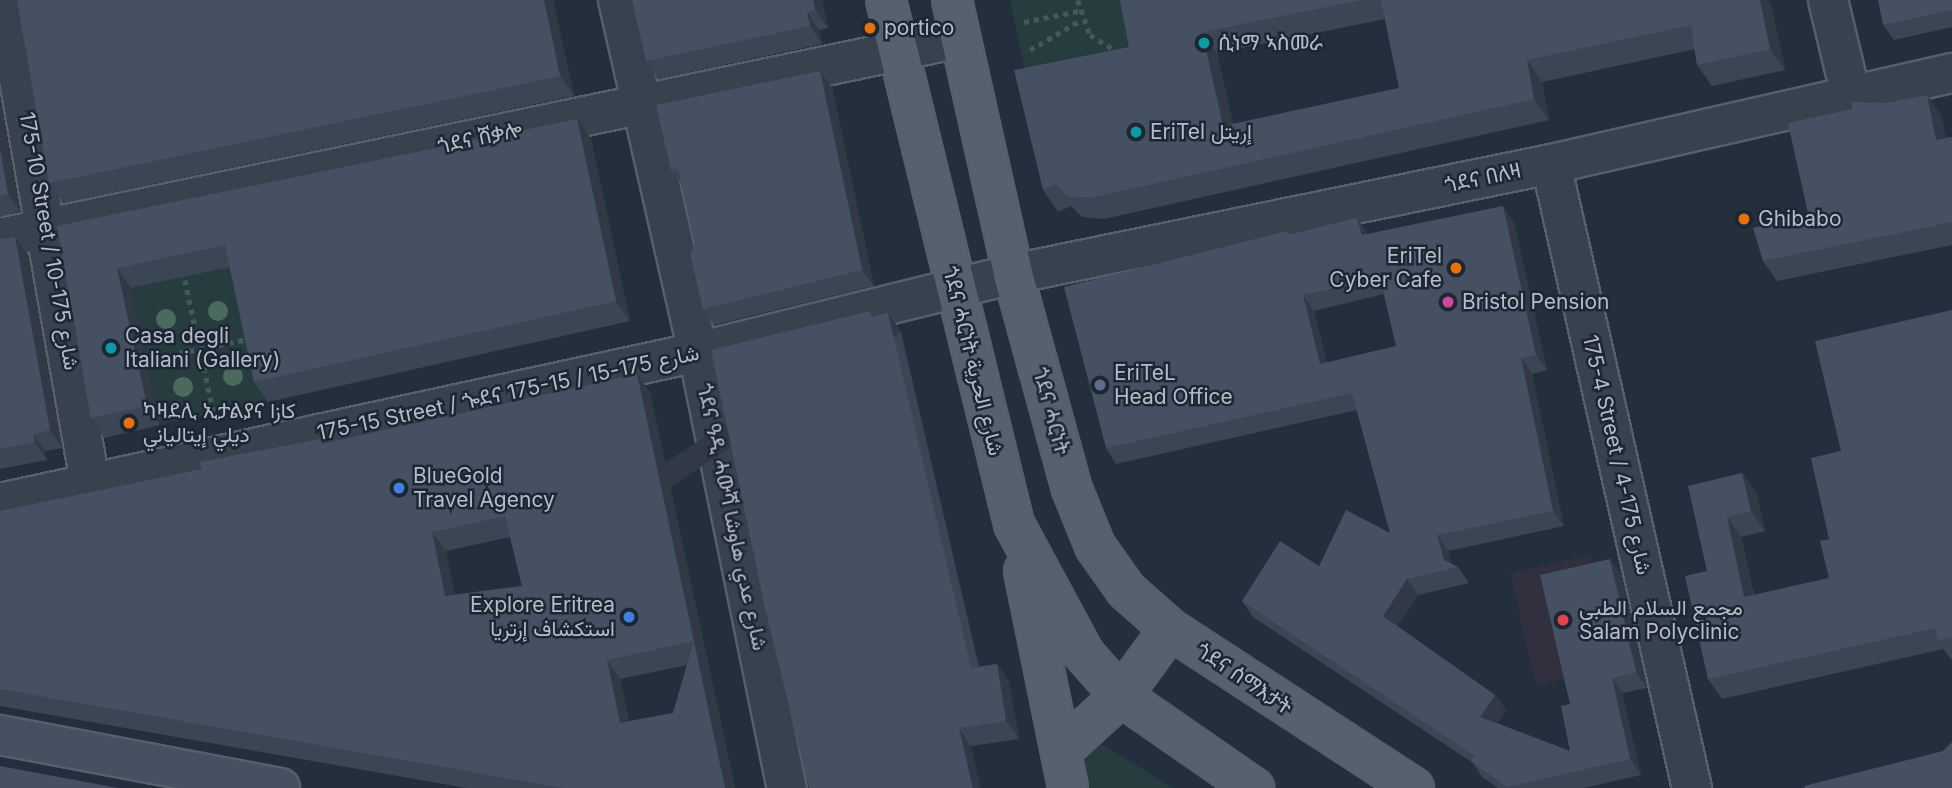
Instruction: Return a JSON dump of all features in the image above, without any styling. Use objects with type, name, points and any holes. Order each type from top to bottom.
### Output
[{"type":"main road","name":"ጎደና ሓርነት شارع الحرية","points":[[886,0],[954,288],[1014,524],[1084,654],[1121,696]]},
{"type":"main road","points":[[952,0],[1013,274]]},
{"type":"main road","name":"ጎደና ሓርነት","points":[[1013,274],[1072,489],[1095,546]]},
{"type":"main road","points":[[1014,524],[1065,770]]},
{"type":"main road","name":"ጎደና ሰማእታት","points":[[1095,546],[1126,590],[1170,629],[1414,788]]},
{"type":"main road","points":[[1065,770],[1170,629]]},
{"type":"main road","points":[[1121,696],[1254,788]]},
{"type":"main road","points":[[0,735],[279,788]]},
{"type":"street","name":"175-10 Street / شارع 175-10","points":[[5,0],[48,228],[90,482]]},
{"type":"street","name":"ጎደና ዓዲ ሓውሻ شارع عدي هاوشا","points":[[618,0],[698,352],[787,788]]},
{"type":"street","points":[[1828,0],[1851,96]]},
{"type":"street","name":"ጎደና ሸቃሎ","points":[[0,238],[960,38]]},
{"type":"street","name":"ጎደና በለዛ","points":[[1013,274],[1551,164],[1952,74]]},
{"type":"street","name":"175-4 Street / شارع 175-4","points":[[1551,164],[1692,788]]},
{"type":"street","name":"175-15 Street / ጐደና 175-15 / شارع 175-15","points":[[0,503],[698,352],[1013,274]]},
{"type":"path","points":[[1078,0],[1081,20],[1103,46],[1126,52]]},
{"type":"path","points":[[1024,22],[1079,11]]},
{"type":"path","points":[[1030,50],[1081,20]]},
{"type":"path","points":[[185,280],[214,414]]},
{"type":"path","points":[[150,359],[252,338]]},
{"type":"shaded area","name":"مجمع السلام الطبي Salam Polyclinic","points":[[1590,555],[1616,667],[1536,685],[1510,573]]},
{"type":"green space","points":[[1010,0],[1131,0],[1143,68],[1029,91]]},
{"type":"green space","points":[[239,265],[268,402],[161,425],[131,288]]},
{"type":"green space","points":[[1094,742],[1173,788],[1087,788],[1084,748]]},
{"type":"building","points":[[17,0],[544,0],[560,76],[49,183]]},
{"type":"building","points":[[632,0],[813,0],[815,10],[807,12],[810,26],[646,61]]},
{"type":"building","points":[[1120,0],[1361,0],[1202,32],[1223,126],[1399,88],[1381,0],[1760,0],[1770,49],[1697,65],[1691,25],[1527,60],[1534,99],[1090,198],[1067,196],[1056,184],[1043,190],[1014,70],[1129,47]]},
{"type":"building","points":[[1878,0],[1952,0],[1952,10],[1883,25]]},
{"type":"building","points":[[820,71],[862,270],[703,309],[690,254],[695,243],[678,168],[671,170],[656,105]]},
{"type":"building","points":[[1927,95],[1936,140],[1952,137],[1952,222],[1763,261],[1753,228],[1808,213],[1788,123],[1852,109],[1852,102],[1887,103]]},
{"type":"building","points":[[577,119],[616,301],[254,382],[225,245],[117,268],[147,406],[91,418],[57,226]]},
{"type":"building","points":[[0,149],[8,194],[0,196]]},
{"type":"building","points":[[1503,206],[1536,355],[1521,358],[1553,511],[1437,535],[1444,560],[1458,567],[1407,579],[1383,616],[1495,695],[1480,717],[1570,751],[1561,706],[1570,704],[1540,575],[1610,559],[1636,672],[1612,678],[1630,759],[1507,787],[1471,761],[1475,756],[1242,601],[1280,541],[1319,566],[1346,510],[1390,533],[1352,393],[1106,448],[1064,287],[1287,231],[1288,235],[1357,218],[1362,235]],"holes":[[[1380,277],[1396,346],[1320,364],[1303,295]]]},
{"type":"building","points":[[15,237],[50,430],[33,434],[35,442],[0,449],[0,239]]},
{"type":"building","points":[[1952,310],[1952,637],[1938,640],[1935,628],[1708,679],[1685,576],[1707,571],[1688,486],[1742,473],[1751,511],[1727,517],[1744,597],[1829,578],[1820,541],[1829,539],[1811,458],[1841,451],[1815,341]]},
{"type":"building","points":[[870,311],[871,317],[888,313],[971,668],[997,664],[1006,721],[959,728],[973,788],[809,788],[765,608],[711,350]]},
{"type":"building","points":[[637,374],[694,641],[725,788],[563,788],[0,689],[0,511],[202,469],[200,462],[321,439],[322,444]],"holes":[[[505,516],[522,586],[445,596],[432,532]],[[694,641],[673,713],[620,723],[607,660]]]},
{"type":"building","points":[[1952,742],[1952,788],[1804,786],[1943,751]]},
{"type":"building","points":[[0,766],[118,788],[0,788]]},
{"type":"place","name":"portico","points":[[870,28]]},
{"type":"place","name":"ሲነማ ኣስመራ","points":[[1204,43]]},
{"type":"place","name":"EriTel إريتل","points":[[1136,132]]},
{"type":"place","name":"Ghibabo","points":[[1744,219]]},
{"type":"place","name":"EriTel Cyber Cafe","points":[[1456,268]]},
{"type":"place","name":"Bristol Pension","points":[[1448,302]]},
{"type":"place","name":"Casa degli Italiani (Gallery)","points":[[111,348]]},
{"type":"place","name":"EriTeL Head Office","points":[[1100,385]]},
{"type":"place","name":"ካዛደሊ ኢታልያና كازا ديلي إيتالياني","points":[[129,423]]},
{"type":"place","name":"BlueGold Travel Agency","points":[[399,488]]},
{"type":"place","name":"Explore Eritrea استكشاف إرتريا","points":[[629,617]]},
{"type":"place","name":"مجمع السلام الطبي Salam Polyclinic","points":[[1563,620]]}]
